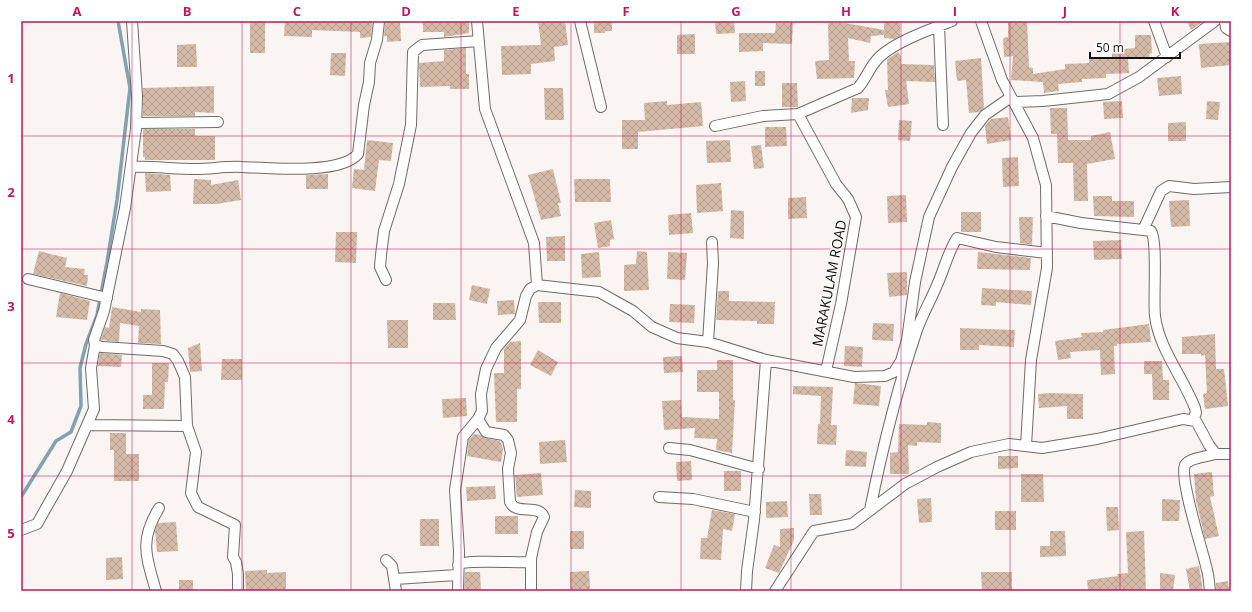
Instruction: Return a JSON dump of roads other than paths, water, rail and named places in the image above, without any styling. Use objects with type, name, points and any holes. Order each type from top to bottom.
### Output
[{"type":"street","points":[[21,530],[37,524],[67,471],[94,409],[91,368],[95,345],[94,340],[102,297],[125,208],[137,123],[137,96],[132,21]]},
{"type":"street","points":[[132,167],[195,169],[241,167],[303,169],[339,165],[353,160],[358,154],[364,105],[369,82],[370,63],[377,40],[380,21]]},
{"type":"street","points":[[477,21],[484,109],[534,243],[537,285]]},
{"type":"street","points":[[580,21],[601,107]]},
{"type":"street","points":[[715,126],[763,116],[798,114],[858,88],[864,82],[875,62],[883,54],[909,39],[952,21]]},
{"type":"street","points":[[981,21],[1002,80],[1033,138],[1046,185],[1048,268],[1031,360],[1026,446]]},
{"type":"street","points":[[1154,21],[1167,57]]},
{"type":"street","points":[[458,591],[455,490],[463,437],[482,412],[481,394],[486,369],[496,348],[520,320],[526,296],[530,288],[537,285],[598,292],[627,307],[652,327],[677,338],[708,342],[766,360],[826,371],[854,376],[885,376],[894,372],[901,361],[906,340],[915,282],[929,217],[952,167],[971,133],[985,116],[1013,100],[1043,101],[1108,94],[1139,77],[1215,21]]},
{"type":"street","points":[[1225,21],[1226,28],[1231,31]]},
{"type":"street","points":[[939,26],[942,126]]},
{"type":"street","points":[[386,280],[380,267],[381,255],[384,231],[399,184],[411,125],[413,52],[422,45],[479,41]]},
{"type":"street","name":"MARAKULAM ROAD","points":[[798,114],[836,184],[848,199],[856,217],[841,304],[826,371]]},
{"type":"street","points":[[137,123],[218,122]]},
{"type":"street","points":[[1143,230],[1161,191],[1169,186],[1231,188]]},
{"type":"street","points":[[1046,216],[1081,223],[1151,231],[1154,235],[1155,248],[1153,264],[1155,318],[1167,353],[1195,408],[1196,414],[1193,419]]},
{"type":"street","points":[[870,510],[886,439],[918,328],[945,267],[952,245],[957,238],[996,247],[1047,253]]},
{"type":"street","points":[[708,342],[712,242]]},
{"type":"street","points":[[28,279],[102,297]]},
{"type":"street","points":[[95,345],[102,347],[162,351],[173,354],[178,361],[185,377],[186,426],[196,452],[191,493],[198,507],[235,525],[233,557],[236,562],[238,574],[238,591]]},
{"type":"street","points":[[746,591],[747,571],[755,512],[766,360]]},
{"type":"street","points":[[478,419],[486,432],[504,435],[508,440],[511,453],[508,469],[512,506],[516,508],[537,510],[543,514],[544,517],[534,542],[530,562],[532,591]]},
{"type":"street","points":[[775,591],[814,531],[852,524],[905,484],[937,467],[971,452],[1009,444],[1042,448],[1097,439],[1176,420],[1193,419],[1196,421],[1209,445],[1216,454]]},
{"type":"street","points":[[87,425],[186,426]]},
{"type":"street","points":[[669,448],[690,450],[758,469]]},
{"type":"street","points":[[1210,591],[1207,570],[1186,490],[1184,471],[1185,465],[1189,461],[1216,454],[1231,454]]},
{"type":"street","points":[[660,496],[693,499],[755,512]]},
{"type":"street","points":[[156,591],[146,557],[145,541],[149,523],[159,508]]},
{"type":"street","points":[[386,560],[392,566],[396,591]]},
{"type":"street","points":[[458,570],[461,562],[530,562]]},
{"type":"street","points":[[395,579],[458,570]]},
{"type":"waterway","points":[[21,497],[56,441],[71,432],[81,406],[80,368],[86,344],[97,315],[107,262],[117,200],[130,88],[118,21]]}]
